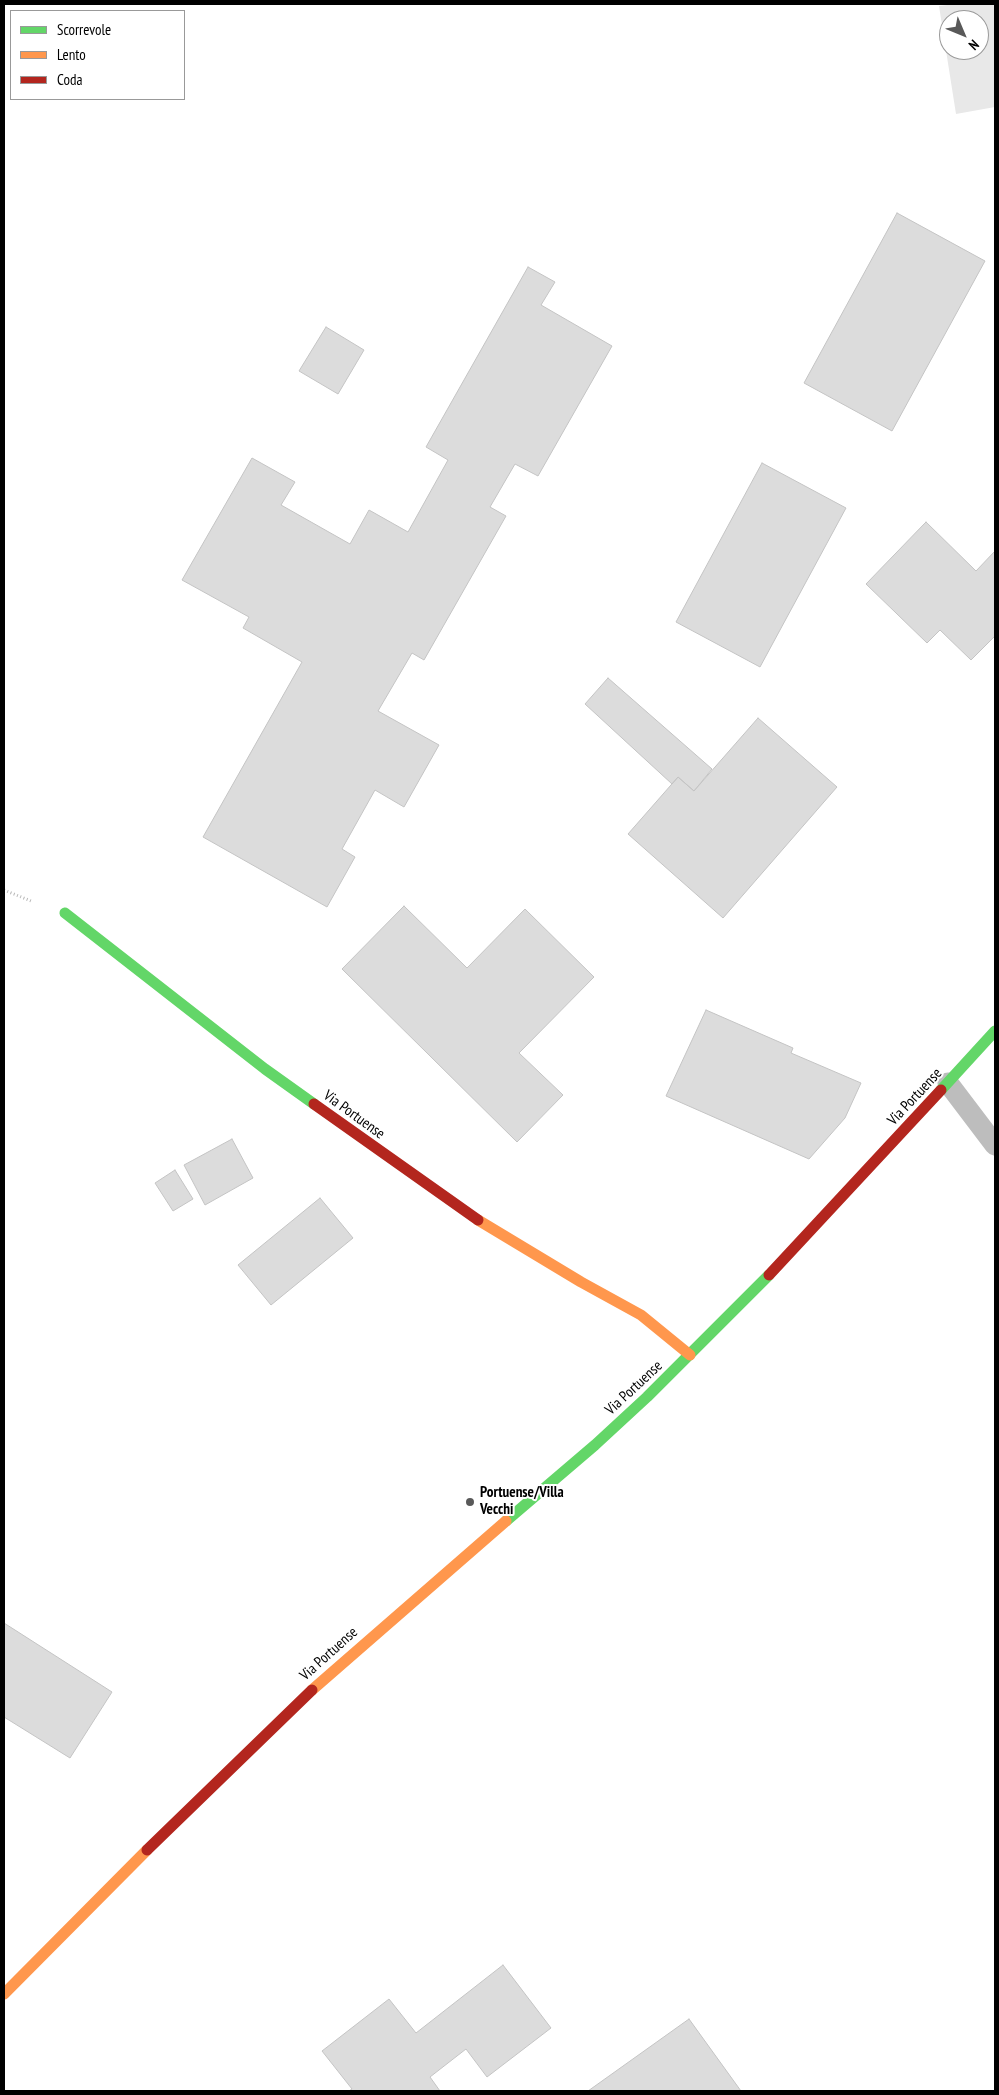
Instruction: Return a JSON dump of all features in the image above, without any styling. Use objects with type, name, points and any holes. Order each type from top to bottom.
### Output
[{"type":"main road","name":"Via Portuense","points":[[65,913],[264,1069],[375,1149],[474,1217],[641,1316],[690,1355]]},
{"type":"main road","name":"Via Portuense","points":[[4,1994],[211,1786],[316,1686],[423,1591],[595,1445],[690,1355],[795,1249],[995,1031]]},
{"type":"lane","points":[[948,1083],[995,1145]]},
{"type":"shaded area","points":[[955,4],[995,4],[995,107],[956,114],[948,60],[989,60],[989,10],[940,10],[939,6]]},
{"type":"building","points":[[897,213],[985,261],[892,431],[804,383]]},
{"type":"building","points":[[528,267],[555,282],[541,305],[612,346],[538,476],[515,464],[490,507],[506,516],[424,660],[412,653],[378,711],[439,745],[404,807],[375,790],[342,849],[355,857],[327,907],[203,837],[302,662],[243,628],[249,617],[182,580],[252,458],[295,482],[281,505],[350,544],[369,510],[408,532],[448,460],[426,447]]},
{"type":"building","points":[[326,327],[364,350],[338,394],[299,371]]},
{"type":"building","points":[[762,463],[846,508],[760,667],[676,622]]},
{"type":"building","points":[[926,522],[976,571],[995,551],[995,636],[971,660],[940,630],[927,643],[866,584]]},
{"type":"building","points":[[608,678],[712,769],[694,791],[678,777],[672,784],[585,704]]},
{"type":"building","points":[[758,718],[837,787],[723,918],[628,834],[678,777],[694,791]]},
{"type":"building","points":[[404,906],[467,968],[525,909],[594,977],[519,1053],[563,1095],[517,1142],[342,969]]},
{"type":"building","points":[[706,1010],[793,1048],[791,1053],[861,1083],[845,1118],[809,1159],[666,1096]]},
{"type":"building","points":[[232,1139],[253,1178],[205,1205],[184,1165]]},
{"type":"building","points":[[175,1170],[193,1199],[173,1211],[155,1183]]},
{"type":"building","points":[[320,1198],[353,1238],[271,1305],[238,1265]]},
{"type":"building","points":[[4,1623],[112,1692],[70,1758],[4,1717]]},
{"type":"building","points":[[503,1965],[551,2028],[487,2077],[466,2049],[430,2077],[440,2091],[349,2091],[352,2089],[322,2051],[389,1999],[416,2033]]},
{"type":"building","points":[[689,2019],[741,2091],[588,2091]]},
{"type":"traffic: fast","points":[[65,913],[265,1069],[314,1104]]},
{"type":"traffic: fast","points":[[941,1090],[995,1031]]},
{"type":"traffic: fast","points":[[506,1521],[595,1445],[647,1397],[769,1275]]},
{"type":"traffic: slow","points":[[478,1220],[581,1282],[641,1315],[690,1355]]},
{"type":"traffic: slow","points":[[312,1690],[506,1521]]},
{"type":"traffic: slow","points":[[4,1994],[147,1850]]},
{"type":"traffic: jam","points":[[769,1275],[941,1090]]},
{"type":"traffic: jam","points":[[314,1104],[478,1220]]},
{"type":"traffic: jam","points":[[147,1850],[312,1690]]},
{"type":"place","name":"Portuense/Villa Vecchi","points":[[470,1502]]}]
